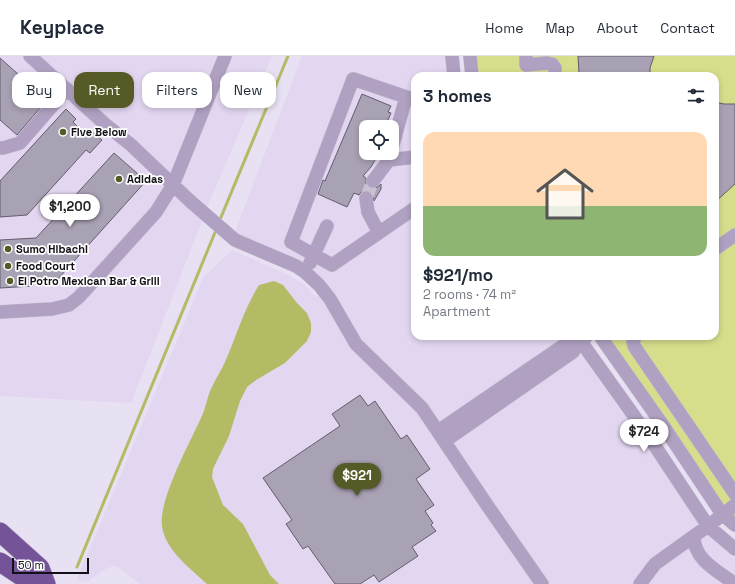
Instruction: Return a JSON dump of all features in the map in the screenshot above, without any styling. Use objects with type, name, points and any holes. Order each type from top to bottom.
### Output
[{"type":"highway","points":[[0,532],[40,568],[46,584]]},
{"type":"highway","points":[[0,562],[33,584]]},
{"type":"street","points":[[30,56],[130,144],[190,201],[235,240],[296,266],[320,285],[330,299],[356,344],[422,408],[487,506],[542,584]]},
{"type":"street","points":[[0,312],[52,309],[69,306],[79,297],[156,212],[173,185],[225,56]]},
{"type":"street","points":[[452,56],[454,72]]},
{"type":"street","points":[[470,56],[472,72]]},
{"type":"street","points":[[526,56],[526,65],[552,64],[556,72]]},
{"type":"street","points":[[399,132],[411,99],[353,79],[291,242],[332,265],[411,211]]},
{"type":"street","points":[[0,148],[20,143],[67,89]]},
{"type":"street","points":[[399,155],[411,156]]},
{"type":"street","points":[[373,181],[387,160]]},
{"type":"street","points":[[366,198],[368,212],[379,233]]},
{"type":"street","points":[[305,272],[327,226]]},
{"type":"street","points":[[719,246],[735,236]]},
{"type":"street","points":[[441,436],[567,343],[576,340]]},
{"type":"street","points":[[583,340],[708,526],[735,549]]},
{"type":"street","points":[[603,340],[662,424],[722,514],[735,525]]},
{"type":"street","points":[[634,340],[634,346],[735,494]]},
{"type":"street","points":[[640,584],[655,564],[694,537],[735,505]]},
{"type":"street","points":[[694,537],[694,545],[701,559],[735,584]]},
{"type":"shaded area","points":[[0,56],[272,56],[265,72],[220,72],[220,108],[250,108],[211,198],[131,403],[0,396]]},
{"type":"shaded area","points":[[302,56],[446,56],[447,72],[411,72],[411,340],[575,340],[695,517],[715,541],[735,559],[735,584],[140,584],[118,567],[114,566],[107,568],[87,582],[78,580],[77,578],[203,278],[232,250],[290,276],[304,284],[316,297],[329,288],[315,272],[242,237],[235,232]]},
{"type":"shaded area","points":[[475,56],[735,56],[735,517],[720,500],[611,340],[719,340],[719,72],[477,72]]},
{"type":"shaded area","points":[[274,281],[283,285],[307,313],[311,323],[311,332],[307,341],[285,363],[247,387],[240,401],[229,436],[213,469],[212,477],[223,505],[243,524],[270,575],[279,584],[207,584],[173,551],[164,535],[162,515],[176,472],[203,414],[210,391],[225,362],[249,304],[259,285]]},
{"type":"building","points":[[578,56],[654,56],[650,72],[579,72]]},
{"type":"building","points":[[0,58],[16,72],[12,72],[12,108],[40,108],[17,135],[0,120]]},
{"type":"building","points":[[362,94],[391,106],[388,112],[391,113],[388,120],[359,120],[359,160],[375,160],[363,176],[366,178],[368,188],[376,188],[381,184],[381,189],[374,201],[372,193],[369,190],[361,192],[359,195],[354,193],[347,207],[318,194],[323,180],[325,181]]},
{"type":"building","points":[[719,103],[735,104],[735,184],[719,198]]},
{"type":"building","points":[[66,109],[76,119],[73,122],[85,134],[89,129],[102,140],[90,153],[86,150],[27,215],[0,217],[0,181]]},
{"type":"building","points":[[114,153],[146,181],[57,280],[33,281],[33,286],[0,288],[0,240],[36,238]]},
{"type":"building","points":[[360,395],[368,406],[375,401],[401,439],[407,435],[430,469],[416,479],[434,505],[425,511],[433,523],[431,525],[436,531],[412,547],[418,556],[379,582],[374,575],[360,584],[335,584],[308,546],[303,549],[286,524],[292,520],[263,478],[340,426],[332,414]]},
{"type":"waterway","points":[[219,222],[288,56]]},
{"type":"waterway","points":[[77,567],[216,230]]},
{"type":"tunnel","points":[[366,198],[373,181]]},
{"type":"place","name":"Five Below","points":[[63,132]]},
{"type":"place","name":"Adidas","points":[[119,179]]},
{"type":"place","name":"Sumo Hibachi","points":[[8,249]]},
{"type":"place","name":"Food Court","points":[[8,266]]},
{"type":"place","name":"El Potro Mexican Bar & Grill","points":[[10,281]]}]
